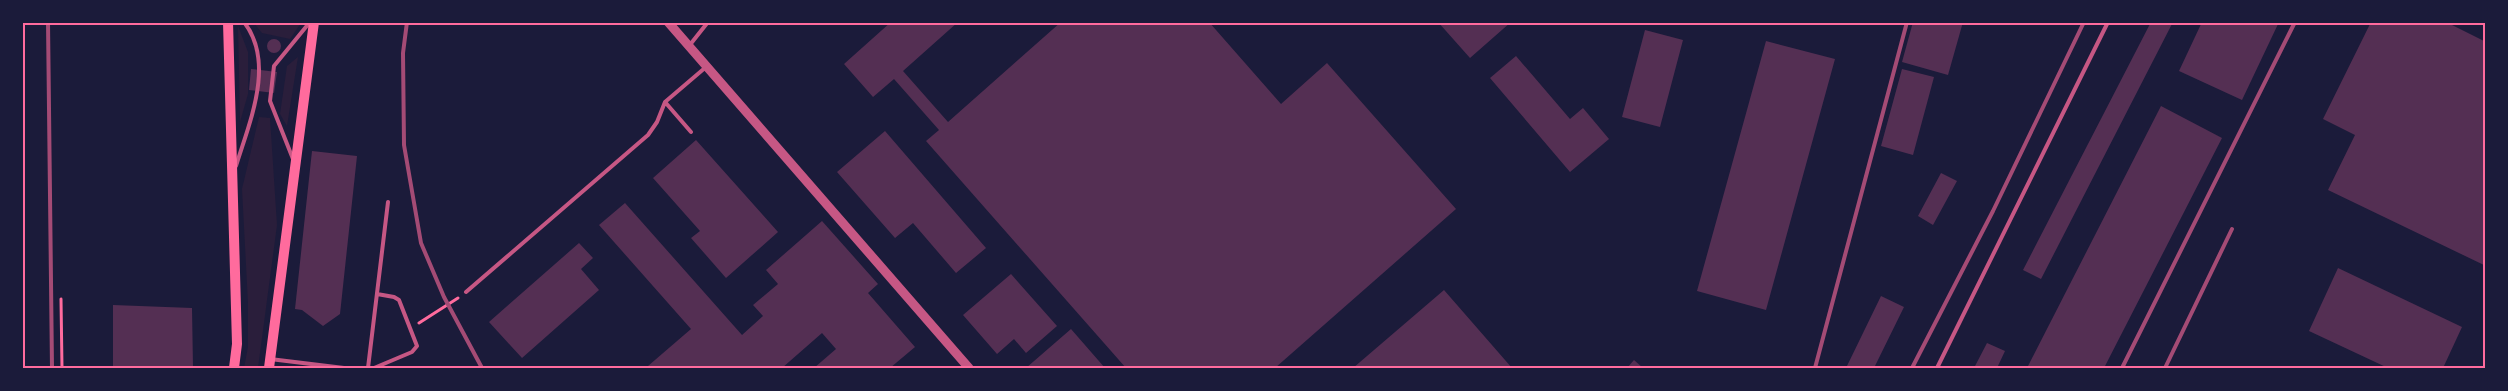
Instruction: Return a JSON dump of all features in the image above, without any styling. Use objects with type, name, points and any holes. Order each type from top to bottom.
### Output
[{"type":"main road","points":[[228,22],[234,174],[237,344],[234,368]]},
{"type":"main road","points":[[270,364],[314,22]]},
{"type":"street","points":[[668,22],[969,368]]},
{"type":"lane","points":[[234,174],[256,99],[259,62],[252,33],[244,22]]},
{"type":"lane","points":[[296,166],[270,101],[274,66],[310,22]]},
{"type":"lane","points":[[688,47],[708,22]]},
{"type":"lane","points":[[1937,368],[2108,22]]},
{"type":"lane","points":[[466,292],[648,135],[657,122],[665,102],[706,67]]},
{"type":"lane","points":[[665,102],[691,132]]},
{"type":"lane","points":[[368,368],[388,202]]},
{"type":"lane","points":[[374,368],[415,350],[417,340],[399,300],[394,297],[377,294]]},
{"type":"lane","points":[[270,364],[344,368]]},
{"type":"path","points":[[412,328],[466,292]]},
{"type":"path","points":[[61,299],[62,368]]},
{"type":"shaded area","points":[[254,23],[301,23],[290,39],[262,33]]},
{"type":"shaded area","points":[[238,26],[248,52],[248,94],[240,122]]},
{"type":"shaded area","points":[[298,57],[287,126],[280,114],[287,66]]},
{"type":"shaded area","points":[[259,117],[270,118],[277,225],[258,368],[244,368],[248,347],[248,303],[242,189]]},
{"type":"building","points":[[891,22],[958,22],[903,71],[948,122],[1061,22],[1209,22],[1281,104],[1327,63],[1456,209],[1275,368],[1126,368],[926,141],[939,130],[894,79],[873,97],[844,64]]},
{"type":"building","points":[[1438,22],[1511,22],[1470,58]]},
{"type":"building","points":[[1913,22],[1963,22],[1948,75],[1902,62]]},
{"type":"building","points":[[2151,22],[2173,22],[2041,279],[2023,270]]},
{"type":"building","points":[[2202,22],[2279,22],[2242,100],[2179,71]]},
{"type":"building","points":[[2371,22],[2446,22],[2486,42],[2486,266],[2328,190],[2355,135],[2323,119]]},
{"type":"building","points":[[1645,30],[1683,40],[1660,127],[1622,117]]},
{"type":"building","points":[[274,39],[279,41],[281,46],[279,51],[274,53],[269,51],[267,46],[269,41]]},
{"type":"building","points":[[1766,41],[1835,59],[1766,310],[1697,291]]},
{"type":"building","points":[[1516,56],[1570,119],[1583,108],[1609,139],[1570,172],[1490,78]]},
{"type":"building","points":[[251,69],[277,72],[274,93],[249,90]]},
{"type":"building","points":[[1902,69],[1934,77],[1913,155],[1881,146]]},
{"type":"building","points":[[2161,106],[2222,138],[2104,368],[2027,368]]},
{"type":"building","points":[[885,131],[986,248],[956,273],[913,223],[895,238],[837,172]]},
{"type":"building","points":[[696,140],[778,232],[726,278],[691,238],[700,231],[653,178]]},
{"type":"building","points":[[312,151],[357,156],[340,314],[323,326],[302,310],[295,309]]},
{"type":"building","points":[[1941,173],[1957,181],[1933,225],[1918,216]]},
{"type":"building","points":[[625,203],[742,335],[763,316],[753,305],[778,284],[766,270],[822,221],[878,284],[868,293],[915,347],[890,368],[814,368],[836,349],[822,333],[782,368],[650,368],[648,366],[691,329],[599,225]]},
{"type":"building","points":[[579,243],[593,258],[581,269],[599,290],[522,358],[489,322]]},
{"type":"building","points":[[2338,268],[2462,327],[2443,368],[2388,368],[2309,331]]},
{"type":"building","points":[[1011,274],[1057,326],[1026,353],[1014,339],[997,354],[963,315]]},
{"type":"building","points":[[1444,290],[1512,368],[1353,368]]},
{"type":"building","points":[[1881,296],[1904,307],[1874,368],[1846,368]]},
{"type":"building","points":[[113,305],[192,308],[193,368],[113,368]]},
{"type":"building","points":[[1071,329],[1105,368],[1026,368]]},
{"type":"building","points":[[1987,343],[2005,351],[1997,368],[1974,368]]},
{"type":"building","points":[[1634,360],[1643,368],[1627,368]]},
{"type":"railway","points":[[48,22],[52,368]]},
{"type":"railway","points":[[407,22],[403,53],[404,145],[421,243],[444,297],[482,368]]},
{"type":"railway","points":[[1815,368],[1907,22]]},
{"type":"railway","points":[[1912,368],[1993,211],[2084,22]]},
{"type":"railway","points":[[2122,368],[2295,22]]},
{"type":"railway","points":[[2165,368],[2232,229]]}]
